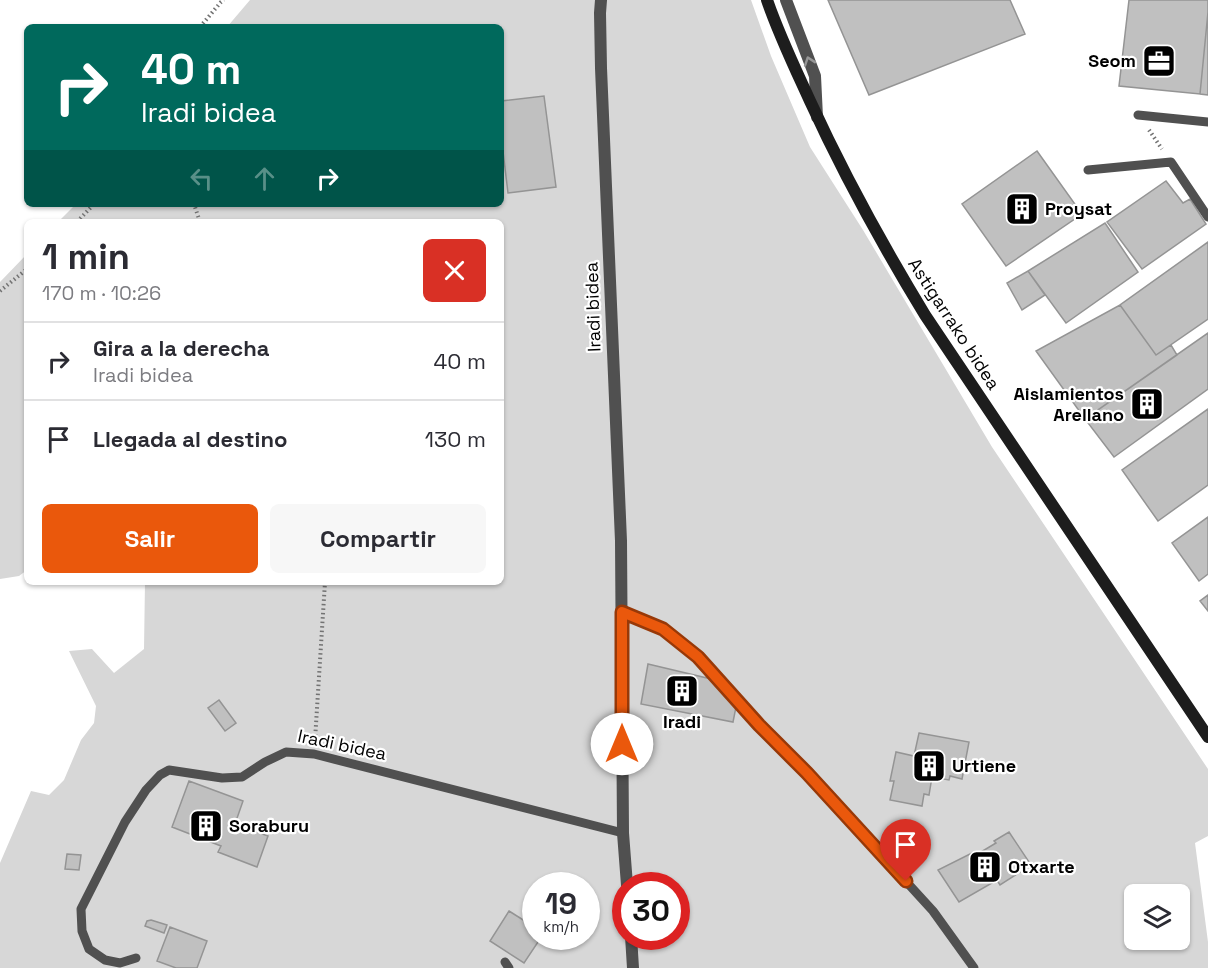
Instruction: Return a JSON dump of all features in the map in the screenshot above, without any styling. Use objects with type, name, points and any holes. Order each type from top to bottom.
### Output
[{"type":"main road","name":"Astigarrako bidea","points":[[767,0],[818,118],[846,177],[884,247],[925,315],[1208,736]]},
{"type":"street","name":"Iradi bidea","points":[[601,0],[601,68],[621,541],[623,832],[626,872]]},
{"type":"street","points":[[786,0],[815,76],[818,118]]},
{"type":"street","points":[[632,950],[633,968]]},
{"type":"lane","points":[[1138,115],[1208,122]]},
{"type":"lane","points":[[1088,170],[1170,162],[1208,216]]},
{"type":"lane","points":[[622,612],[663,629],[698,657],[933,911],[974,968]]},
{"type":"lane","name":"Iradi bidea","points":[[136,958],[120,963],[105,960],[89,949],[82,931],[81,909],[125,822],[146,790],[160,775],[170,770],[222,778],[242,777],[264,762],[286,752],[314,754],[623,832]]},
{"type":"path","points":[[203,24],[224,0]]},
{"type":"path","points":[[1138,115],[1170,162]]},
{"type":"path","points":[[80,219],[91,207]]},
{"type":"path","points":[[0,291],[24,271]]},
{"type":"path","points":[[314,754],[325,585]]},
{"type":"shaded area","points":[[250,0],[751,0],[771,56],[810,147],[863,230],[992,447],[1208,769],[1208,836],[1195,843],[1208,942],[1208,968],[0,968],[0,863],[31,791],[49,795],[64,780],[81,740],[94,723],[96,706],[69,651],[92,649],[114,673],[144,649],[145,585],[504,585],[504,219],[61,219],[73,207],[504,207],[504,24],[230,24]]},
{"type":"shaded area","points":[[24,257],[24,572],[19,576],[0,579],[0,282]]},
{"type":"building","points":[[828,0],[1010,0],[1025,34],[869,95]]},
{"type":"building","points":[[1129,0],[1208,0],[1200,94],[1119,86]]},
{"type":"building","points":[[1208,12],[1208,95],[1200,94]]},
{"type":"building","points":[[544,96],[556,187],[508,193],[504,160],[504,101]]},
{"type":"building","name":"Proysat","points":[[1037,151],[1082,214],[1006,266],[962,204]]},
{"type":"building","points":[[1166,181],[1183,203],[1190,199],[1206,224],[1142,269],[1107,222]]},
{"type":"building","points":[[1105,223],[1138,272],[1066,323],[1028,271]]},
{"type":"building","points":[[1208,242],[1208,319],[1156,355],[1120,305]]},
{"type":"building","points":[[1028,271],[1045,295],[1022,310],[1007,283]]},
{"type":"building","points":[[1120,305],[1156,355],[1171,345],[1177,355],[1085,419],[1036,351]]},
{"type":"building","name":"Aislamientos Arellano","points":[[1208,333],[1208,389],[1114,457],[1085,419]]},
{"type":"building","points":[[1208,409],[1208,485],[1158,521],[1122,470]]},
{"type":"building","points":[[1208,517],[1208,574],[1199,581],[1172,543]]},
{"type":"building","points":[[1208,595],[1208,611],[1200,601]]},
{"type":"building","name":"Iradi","points":[[648,664],[711,679],[736,707],[733,722],[641,704]]},
{"type":"building","points":[[219,700],[236,723],[225,731],[208,708]]},
{"type":"building","name":"Urtiene","points":[[919,733],[969,742],[962,779],[950,776],[949,780],[932,777],[929,795],[924,794],[922,806],[890,800],[894,781],[890,781],[896,752],[914,756]]},
{"type":"building","name":"Soraburu","points":[[189,781],[243,801],[235,824],[268,836],[257,867],[218,852],[221,846],[172,827]]},
{"type":"building","name":"Otxarte","points":[[1009,832],[1031,865],[1000,885],[997,880],[959,902],[938,870],[974,852],[976,855]]},
{"type":"building","points":[[67,854],[81,855],[79,870],[65,869]]},
{"type":"building","points":[[509,911],[522,919],[522,950],[533,950],[524,963],[490,941]]},
{"type":"building","points":[[147,921],[167,925],[164,933],[145,926]]},
{"type":"building","points":[[170,927],[207,941],[197,968],[176,968],[157,961]]},
{"type":"place","name":"Seom","points":[[1159,61]]},
{"type":"place","name":"Proysat","points":[[1022,209]]},
{"type":"place","name":"Aislamientos Arellano","points":[[1147,404]]},
{"type":"place","name":"Iradi","points":[[682,691]]},
{"type":"place","name":"Urtiene","points":[[929,766]]},
{"type":"place","name":"Soraburu","points":[[206,826]]},
{"type":"place","name":"Otxarte","points":[[985,867]]},
{"type":"route","points":[[622,744],[622,612],[663,629],[698,657],[906,881]]}]
